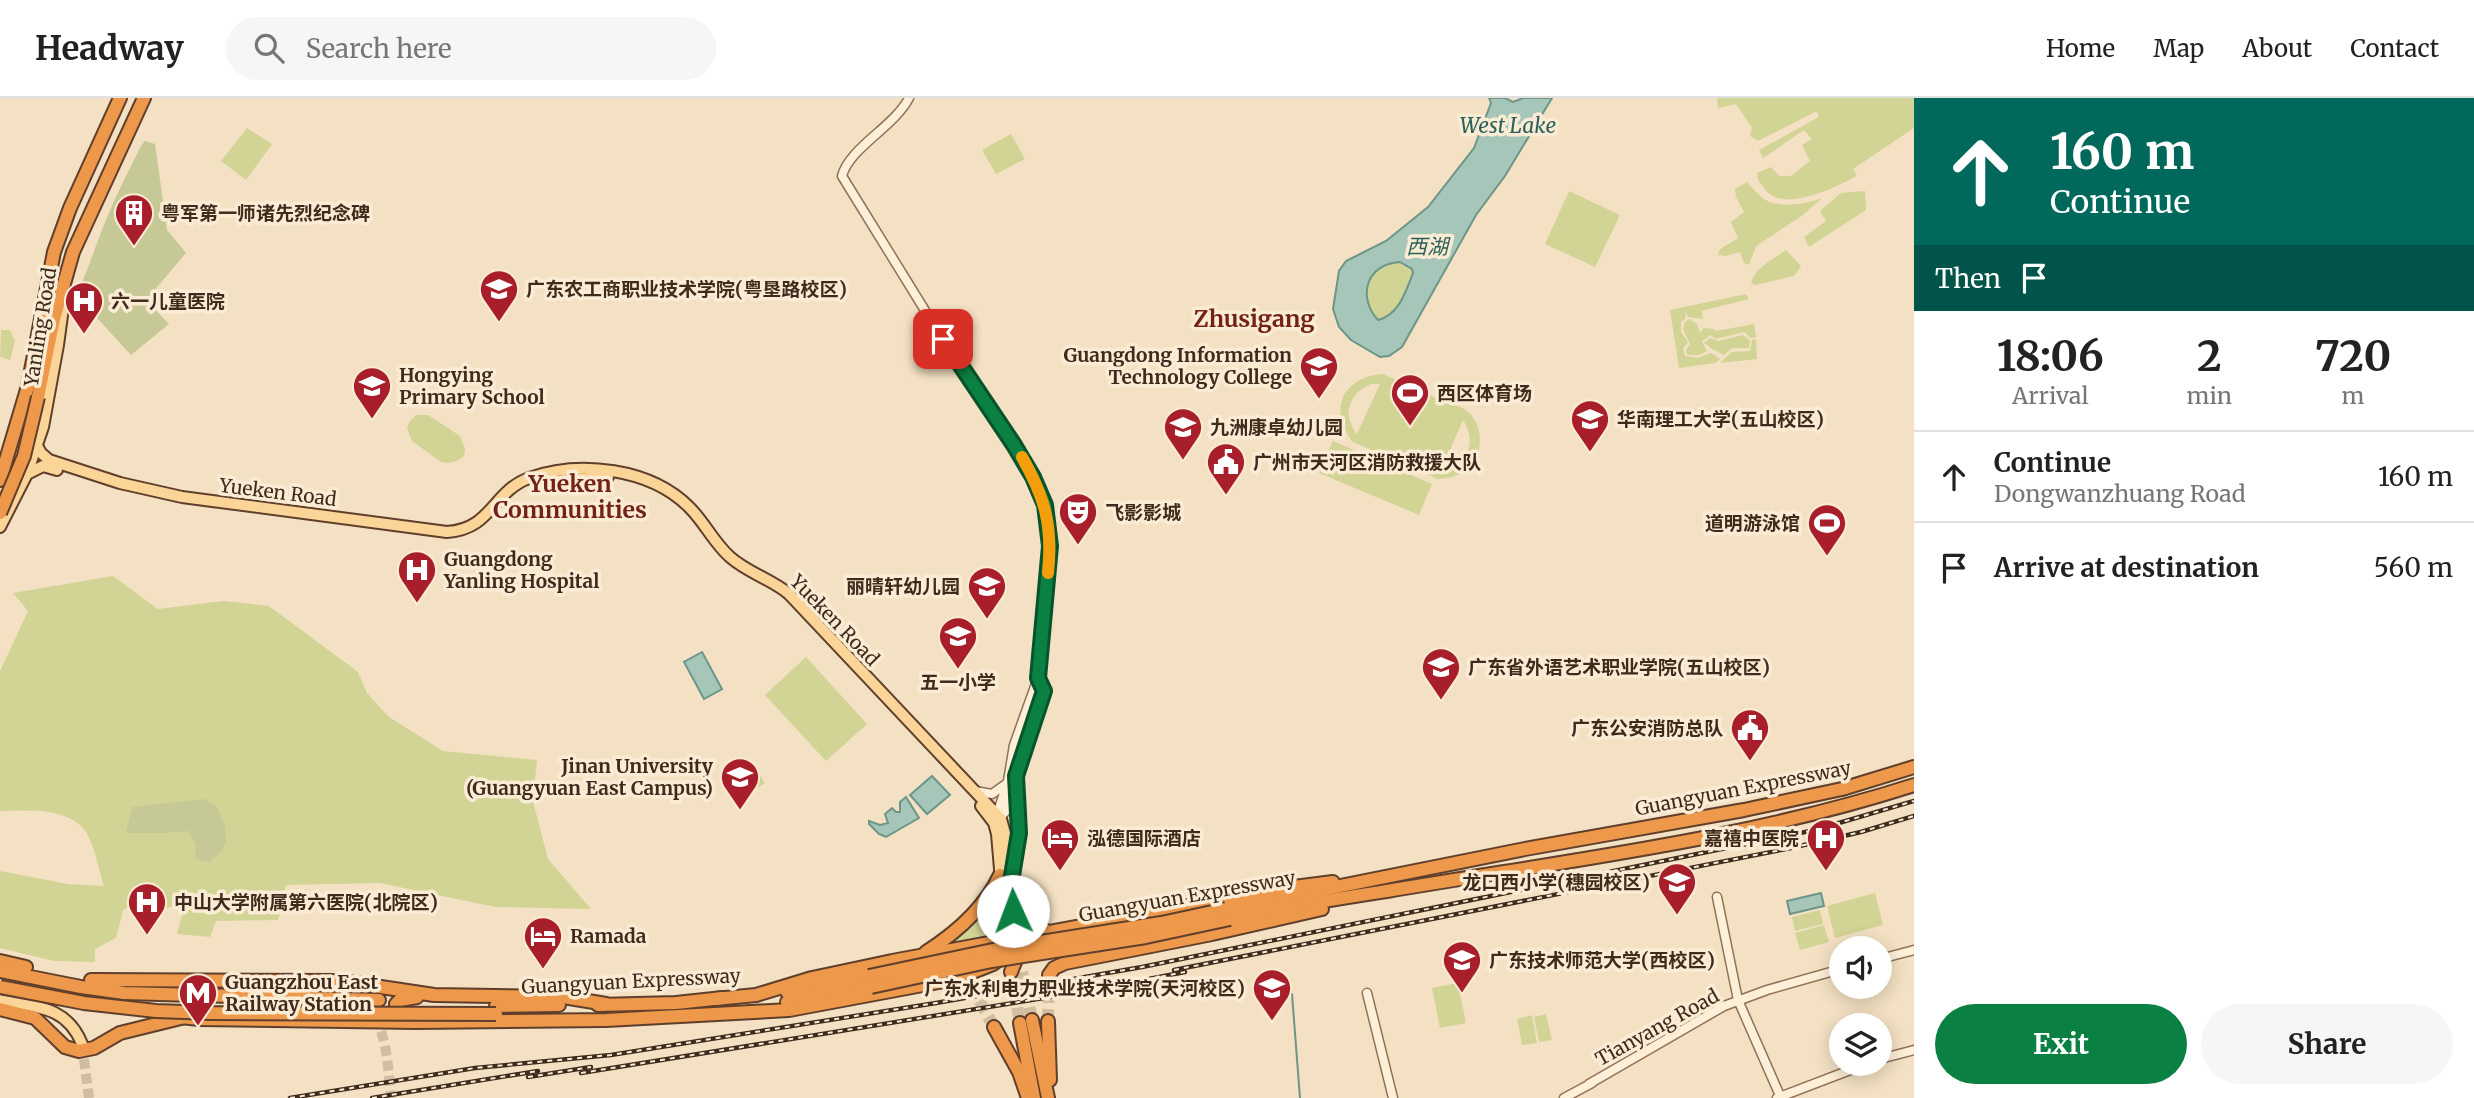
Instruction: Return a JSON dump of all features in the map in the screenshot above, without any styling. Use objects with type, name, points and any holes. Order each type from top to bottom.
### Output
[{"type":"highway","name":"Yanling Road","points":[[0,480],[28,386],[54,252],[70,208],[120,98]]},
{"type":"highway","name":"Yanling Road","points":[[65,283],[73,252],[86,221],[144,98]]},
{"type":"highway","points":[[0,513],[24,456],[54,319],[65,283]]},
{"type":"highway","name":"Guangyuan Expressway","points":[[1368,887],[1525,849],[1744,810],[1842,789],[1914,767]]},
{"type":"highway","name":"Guangyuan Expressway","points":[[496,1010],[676,1003],[870,982],[1146,937],[1228,914],[1368,887],[1752,828],[1914,785]]},
{"type":"highway","points":[[919,956],[954,931],[981,906],[1000,875]]},
{"type":"highway","points":[[756,995],[813,978],[919,956],[1313,883],[1368,887]]},
{"type":"highway","points":[[1049,975],[1054,968],[1065,963],[1138,950],[1290,916],[1368,887]]},
{"type":"highway","points":[[1013,915],[1033,928],[1056,931]]},
{"type":"highway","points":[[1133,917],[1123,925],[1121,935],[1127,945],[1138,950]]},
{"type":"highway","points":[[1091,925],[1078,932],[1075,942],[1080,951],[1096,958]]},
{"type":"highway","points":[[0,983],[66,996],[87,1007],[185,1017],[416,1022],[645,1019],[814,1007],[942,982],[1015,962],[1036,940],[1056,931]]},
{"type":"highway","points":[[1011,938],[1015,962]]},
{"type":"highway","points":[[979,944],[995,947],[1015,962]]},
{"type":"highway","points":[[939,952],[946,957],[951,967],[950,973],[942,982]]},
{"type":"highway","points":[[0,961],[93,984],[168,990]]},
{"type":"highway","points":[[0,971],[160,996],[379,1000]]},
{"type":"highway","points":[[308,982],[379,1000],[390,1007],[389,1020]]},
{"type":"highway","name":"Guangyuan Expressway","points":[[0,983],[158,1003],[636,1013],[800,1000],[870,982]]},
{"type":"highway","points":[[942,982],[968,987]]},
{"type":"highway","points":[[93,984],[359,983],[434,995],[563,997],[606,1004]]},
{"type":"highway","points":[[416,1022],[399,1012],[396,1004],[404,999],[434,995]]},
{"type":"highway","points":[[645,1019],[728,1007]]},
{"type":"highway","points":[[0,1011],[35,1018],[65,1047],[79,1051],[94,1048],[120,1032],[185,1017]]},
{"type":"highway","points":[[1048,1021],[1050,1098]]},
{"type":"highway","points":[[1034,1098],[1026,1022],[1050,1098]]},
{"type":"highway","points":[[994,1027],[1019,1072],[1028,1098]]},
{"type":"main road","name":"Yanling Road","points":[[0,527],[27,474],[45,416],[58,345],[65,283]]},
{"type":"main road","name":"Yueken Road","points":[[37,446],[49,460],[162,493],[240,506],[447,532],[474,526],[508,490],[529,478],[542,475],[596,470],[625,473],[661,486],[687,505],[731,559],[775,583],[789,594],[929,746],[975,791],[997,819],[1006,837],[1013,915],[1011,938]]},
{"type":"main road","name":"Yueken Road","points":[[27,474],[38,467],[46,467],[170,501],[236,512],[448,538],[460,537],[479,529],[513,494],[538,483],[607,477],[644,486],[670,499],[689,516],[726,562],[769,586],[787,600],[903,727],[997,819],[1000,875],[1011,938]]},
{"type":"main road","points":[[168,990],[279,993]]},
{"type":"main road","points":[[0,1000],[59,1014],[72,1025],[82,1044]]},
{"type":"street","points":[[909,98],[896,117],[847,164],[842,176],[937,330],[1014,445],[1043,499],[1047,513],[1050,546],[1038,678],[1014,745],[1008,781],[997,819]]},
{"type":"street","points":[[997,819],[1006,811],[1043,698],[1043,685],[1038,678]]},
{"type":"street","points":[[1010,888],[1019,833],[1016,776]]},
{"type":"street","points":[[975,791],[992,794],[1008,781]]},
{"type":"street","points":[[1717,897],[1738,1000],[1779,1098],[1835,1076]]},
{"type":"street","points":[[1892,956],[1914,950]]},
{"type":"street","name":"Tianyang Road","points":[[1567,1097],[1664,1039],[1738,1000],[1829,973]]},
{"type":"street","points":[[1367,993],[1393,1098]]},
{"type":"street","points":[[1892,1056],[1914,1050]]},
{"type":"green space","points":[[1717,98],[1914,98],[1914,128],[1853,169],[1857,176],[1823,192],[1796,199],[1783,199],[1772,196],[1764,188],[1757,173],[1771,167],[1779,176],[1791,176],[1810,161],[1802,145],[1812,139],[1804,130],[1763,158],[1759,150],[1819,117],[1817,111],[1758,141],[1750,136],[1752,128],[1736,104],[1718,108]]},
{"type":"green space","points":[[247,128],[272,144],[246,180],[221,161]]},
{"type":"green space","points":[[1011,134],[1025,159],[996,174],[982,150]]},
{"type":"green space","points":[[145,141],[155,144],[167,230],[186,253],[146,300],[169,324],[131,355],[76,295],[111,209]]},
{"type":"green space","points":[[1747,182],[1764,199],[1777,204],[1801,204],[1822,198],[1803,215],[1756,246],[1749,265],[1744,263],[1740,252],[1718,255],[1720,249],[1738,238],[1731,222],[1744,212],[1735,189]]},
{"type":"green space","points":[[1569,191],[1620,215],[1595,267],[1545,244]]},
{"type":"green space","points":[[1865,191],[1866,210],[1809,247],[1804,237],[1826,221],[1820,211],[1841,193]]},
{"type":"green space","points":[[1786,250],[1801,266],[1794,276],[1756,285],[1751,283],[1761,268]]},
{"type":"green space","points":[[1400,262],[1412,269],[1413,273],[1396,308],[1378,320],[1368,302],[1368,283],[1379,269]]},
{"type":"green space","points":[[1746,294],[1749,299],[1702,311],[1703,319],[1688,317],[1685,310],[1686,318],[1681,322],[1681,332],[1688,342],[1683,349],[1685,356],[1698,358],[1711,353],[1720,359],[1715,363],[1679,368],[1670,310]]},
{"type":"green space","points":[[1689,319],[1697,324],[1700,333],[1704,328],[1716,331],[1754,324],[1756,337],[1750,338],[1745,332],[1715,339],[1711,335],[1702,341],[1707,351],[1698,355],[1687,355],[1686,350],[1690,344],[1683,329]]},
{"type":"green space","points":[[1,330],[10,330],[15,341],[10,360],[0,357]]},
{"type":"green space","points":[[1743,335],[1750,341],[1749,348],[1732,348],[1724,355],[1704,343],[1710,338],[1718,341]]},
{"type":"green space","points":[[1756,339],[1757,359],[1720,363],[1732,352],[1750,351],[1752,340]]},
{"type":"green space","name":"西区体育场","points":[[1383,374],[1467,411],[1475,420],[1480,438],[1479,450],[1471,467],[1456,476],[1438,479],[1353,442],[1341,418],[1343,397],[1349,388],[1369,376]],"holes":[[[1371,384],[1380,384],[1357,434],[1350,420],[1350,406],[1357,393]],[[1463,420],[1470,437],[1467,452],[1458,464],[1441,471]]]},
{"type":"green space","points":[[416,415],[428,415],[460,436],[465,449],[464,456],[457,461],[441,462],[412,441],[407,428]]},
{"type":"green space","points":[[1333,441],[1432,484],[1419,515],[1319,473]]},
{"type":"green space","points":[[113,576],[158,609],[223,601],[269,606],[358,672],[367,693],[389,717],[443,751],[537,760],[533,801],[548,859],[591,909],[495,907],[380,883],[286,885],[278,920],[216,921],[210,937],[177,934],[183,911],[172,907],[163,908],[164,901],[147,897],[123,911],[116,938],[95,949],[95,962],[54,961],[0,948],[0,871],[68,884],[104,886],[89,837],[80,825],[62,815],[52,813],[0,811],[0,671],[28,611],[13,593]]},
{"type":"green space","points":[[806,657],[867,724],[826,761],[765,695]]},
{"type":"green space","points":[[752,762],[765,783],[754,790],[742,768]]},
{"type":"green space","points":[[204,799],[217,807],[225,827],[226,841],[222,851],[210,862],[195,859],[196,844],[188,831],[126,833],[132,807]]},
{"type":"green space","points":[[1875,893],[1883,925],[1834,936],[1827,906]]},
{"type":"green space","points":[[994,895],[997,935],[944,946],[983,913]]},
{"type":"green space","points":[[1820,910],[1823,924],[1795,931],[1792,917]]},
{"type":"green space","points":[[1824,925],[1829,942],[1800,950],[1795,933]]},
{"type":"green space","points":[[1458,983],[1466,1023],[1440,1028],[1432,988]]},
{"type":"green space","points":[[1546,1014],[1552,1040],[1539,1042],[1534,1017]]},
{"type":"green space","points":[[1532,1015],[1537,1043],[1522,1045],[1517,1019]]},
{"type":"water","name":"西湖","points":[[1489,98],[1505,98],[1513,102],[1523,98],[1552,98],[1505,176],[1476,215],[1402,347],[1389,356],[1380,357],[1351,340],[1339,327],[1333,309],[1339,271],[1346,261],[1386,241],[1428,207],[1474,148],[1491,103]],"holes":[[[1400,262],[1412,269],[1413,273],[1401,301],[1391,313],[1378,320],[1368,302],[1368,283],[1373,275],[1388,264]]]},
{"type":"water","points":[[702,652],[722,689],[704,699],[684,662]]},
{"type":"water","points":[[932,776],[950,795],[927,814],[910,795]]},
{"type":"water","points":[[906,797],[919,818],[886,837],[869,824],[869,821],[880,825],[888,823],[885,814],[892,808],[900,812],[900,802]]},
{"type":"water","points":[[1821,893],[1824,906],[1790,914],[1787,901]]},
{"type":"waterway","points":[[1292,994],[1300,1098]]},
{"type":"tunnel","points":[[1011,972],[1020,1023]]},
{"type":"tunnel","points":[[1022,972],[1032,1020]]},
{"type":"tunnel","points":[[1048,1021],[1049,975]]},
{"type":"tunnel","points":[[968,987],[978,998],[994,1027]]},
{"type":"tunnel","points":[[352,999],[373,1015],[380,1028],[387,1056],[391,1098]]},
{"type":"tunnel","points":[[82,1044],[89,1098]]},
{"type":"railway","points":[[290,1098],[475,1068],[611,1055],[1142,967],[1815,830],[1914,801]]},
{"type":"railway","points":[[1174,970],[1791,848],[1861,832],[1914,816]]},
{"type":"railway","points":[[1102,988],[1185,972]]},
{"type":"railway","points":[[1064,991],[1112,982]]},
{"type":"railway","points":[[581,1073],[1075,993]]},
{"type":"railway","points":[[528,1077],[591,1067]]},
{"type":"railway","points":[[372,1098],[538,1071]]},
{"type":"slow traffic","points":[[1022,457],[1039,489],[1047,513],[1050,535],[1048,573]]},
{"type":"place","name":"粤军第一师诸先烈纪念碑","points":[[134,247]]},
{"type":"place","name":"广东农工商职业技术学院(粤垦路校区)","points":[[499,323]]},
{"type":"place","name":"六一儿童医院","points":[[84,335]]},
{"type":"place","name":"Guangdong Information Technology College","points":[[1319,400]]},
{"type":"place","name":"Hongying Primary School","points":[[372,420]]},
{"type":"place","name":"西区体育场","points":[[1410,427]]},
{"type":"place","name":"华南理工大学(五山校区)","points":[[1590,453]]},
{"type":"place","name":"九洲康卓幼儿园","points":[[1183,461]]},
{"type":"place","name":"广州市天河区消防救援大队","points":[[1226,496]]},
{"type":"place","name":"飞影影城","points":[[1078,546]]},
{"type":"place","name":"道明游泳馆","points":[[1827,557]]},
{"type":"place","name":"Guangdong Yanling Hospital","points":[[417,604]]},
{"type":"place","name":"丽晴轩幼儿园","points":[[987,620]]},
{"type":"place","name":"五一小学","points":[[958,670]]},
{"type":"place","name":"广东省外语艺术职业学院(五山校区)","points":[[1441,701]]},
{"type":"place","name":"广东公安消防总队","points":[[1750,762]]},
{"type":"place","name":"Jinan University (Guangyuan East Campus)","points":[[740,811]]},
{"type":"place","name":"泓德国际酒店","points":[[1060,872]]},
{"type":"place","name":"嘉禧中医院","points":[[1826,872]]},
{"type":"place","name":"龙口西小学(穗园校区)","points":[[1677,916]]},
{"type":"place","name":"中山大学附属第六医院(北院区)","points":[[147,936]]},
{"type":"place","name":"Ramada","points":[[543,970]]},
{"type":"place","name":"广东技术师范大学(西校区)","points":[[1462,994]]},
{"type":"place","name":"广东水利电力职业技术学院(天河校区)","points":[[1272,1022]]},
{"type":"place","name":"Guangzhou East Railway Station","points":[[198,1027]]},
{"type":"district","name":"Zhusigang","points":[[1254,318]]},
{"type":"district","name":"Yueken Communities","points":[[570,496]]},
{"type":"route","points":[[943,339],[1033,477],[1045,505],[1049,523],[1049,559],[1038,678],[1044,691],[1016,776],[1019,833],[1010,888],[1013,911]]},
{"type":"water label","name":"West Lake","points":[[1508,125]]}]
